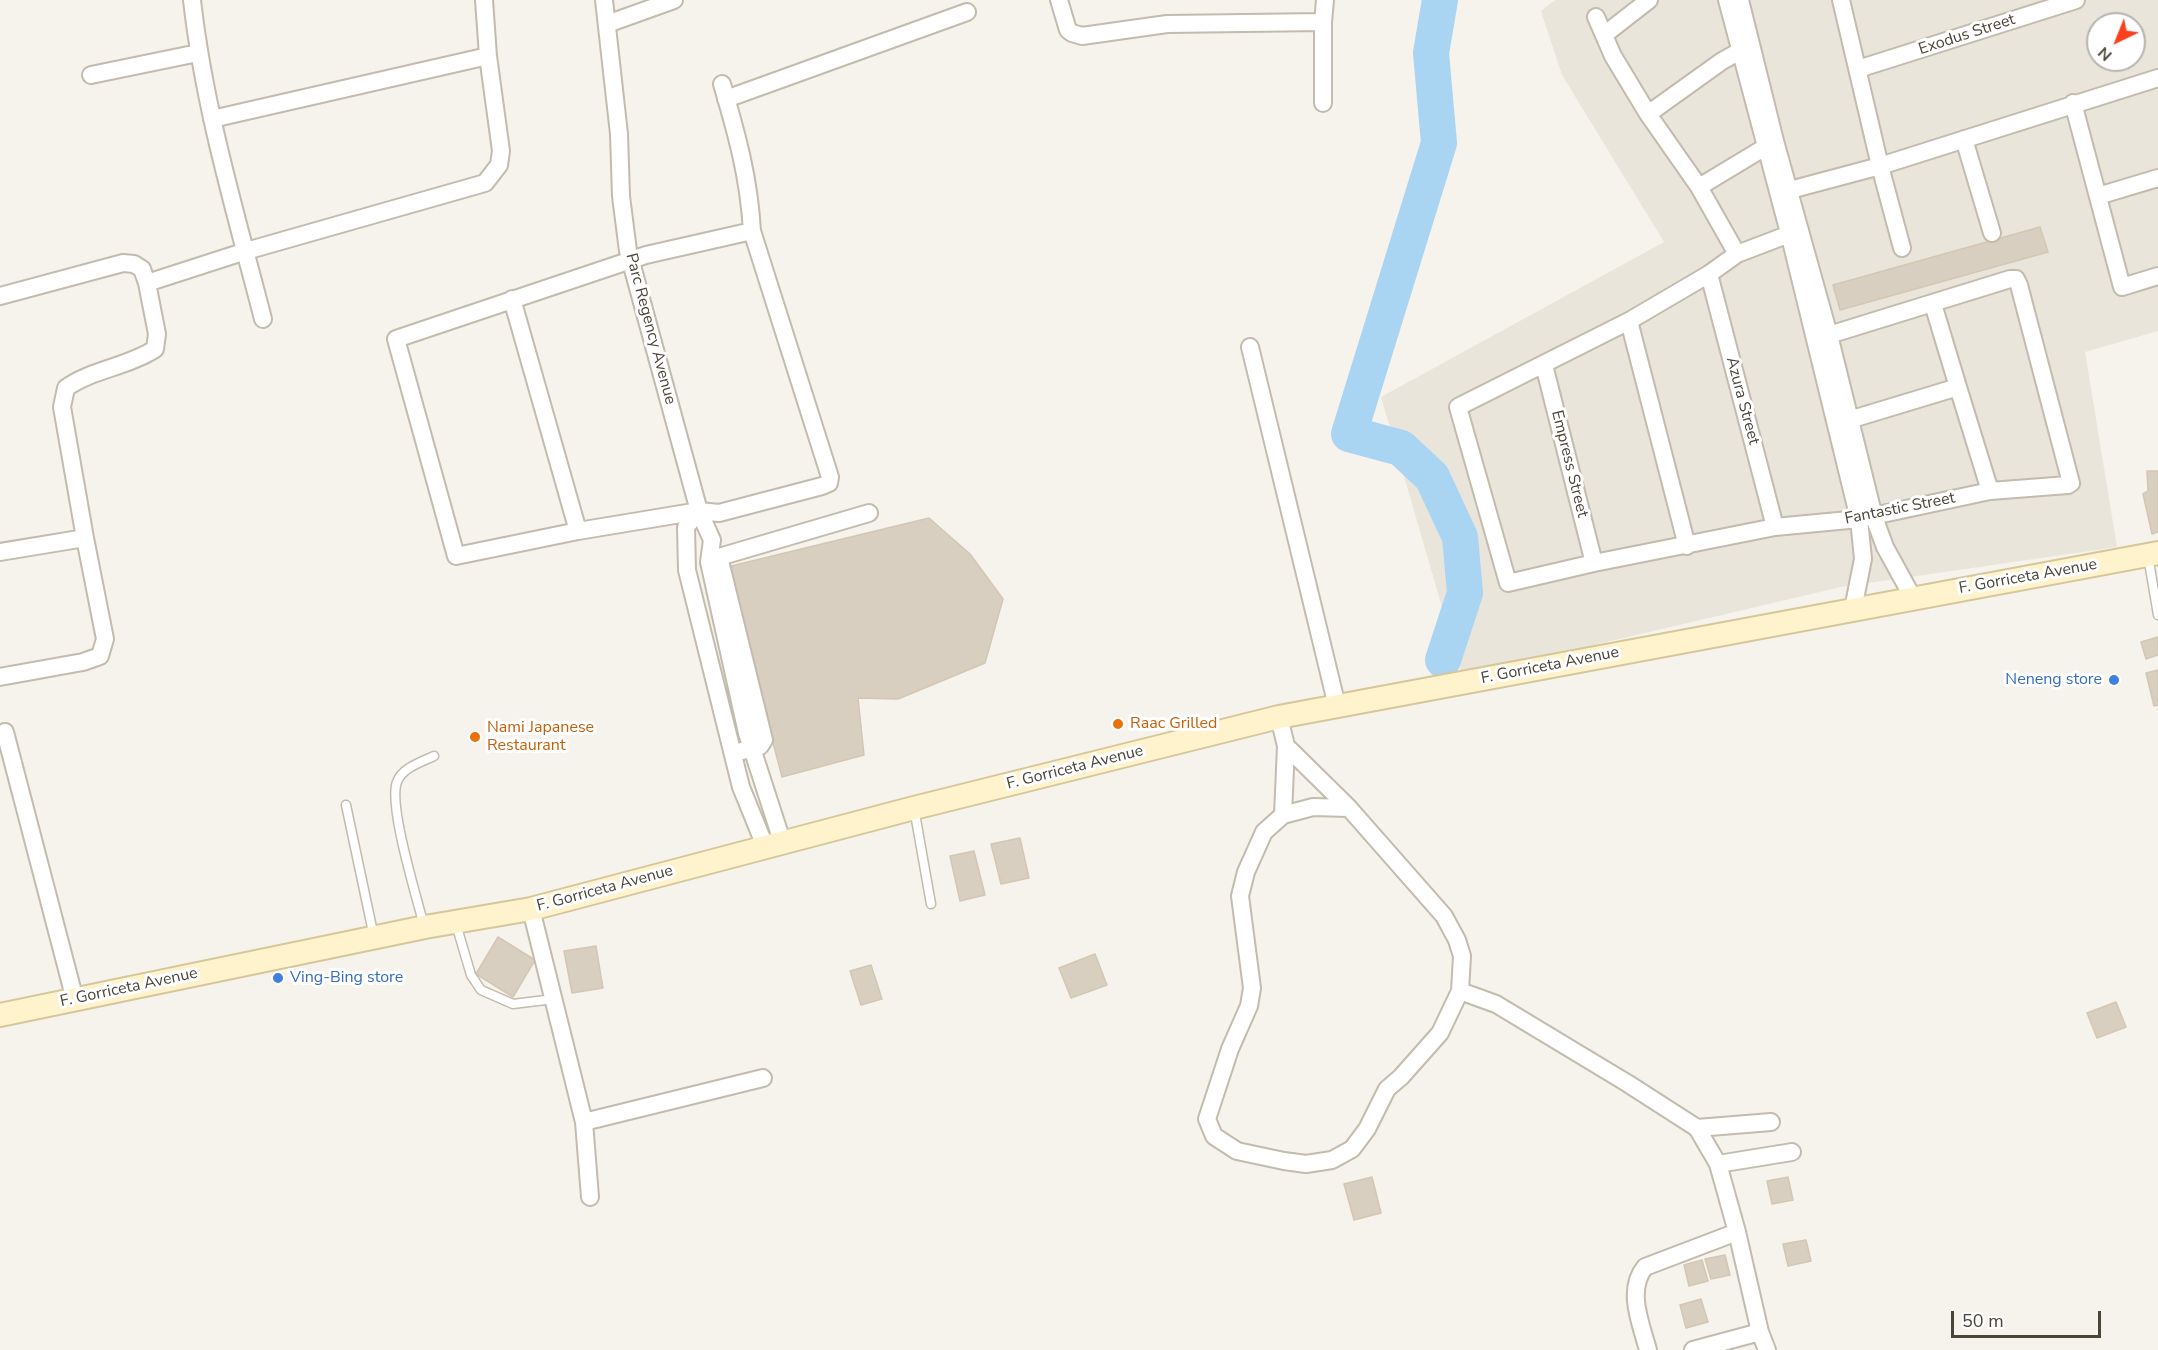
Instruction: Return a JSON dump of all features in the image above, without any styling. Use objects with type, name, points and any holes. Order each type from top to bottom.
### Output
[{"type":"main road","name":"F. Gorriceta Avenue","points":[[0,1015],[424,927],[531,909],[774,843],[1279,717],[2153,554]]},
{"type":"street","points":[[192,0],[198,52],[212,119],[263,319]]},
{"type":"street","points":[[147,283],[246,251],[485,183],[501,160],[488,56],[484,0]]},
{"type":"street","name":"Parc Regency Avenue","points":[[604,0],[619,134],[621,196],[628,251],[699,512],[712,540],[714,559],[762,730],[764,740],[760,746],[751,749]]},
{"type":"street","points":[[607,24],[674,0]]},
{"type":"street","points":[[1059,0],[1068,30],[1082,36],[1167,24],[1323,22]]},
{"type":"street","points":[[1323,103],[1323,22],[1326,0]]},
{"type":"street","points":[[1604,35],[1649,0]]},
{"type":"street","points":[[1726,0],[1794,232],[1866,518],[1913,598]]},
{"type":"street","points":[[1740,0],[1770,144],[1790,190],[1794,232],[1829,335],[1849,420],[1866,518],[1863,559],[1853,609]]},
{"type":"street","points":[[1841,0],[1902,248]]},
{"type":"street","name":"Exodus Street","points":[[1858,69],[2076,0]]},
{"type":"street","points":[[752,231],[632,260],[396,339],[456,556],[578,531],[699,512],[719,513],[829,483],[830,477],[752,231],[750,194],[743,158],[724,92],[967,12]]},
{"type":"street","points":[[1596,17],[1613,56],[1648,114],[1699,187],[1737,254]]},
{"type":"street","points":[[1648,114],[1722,60],[1740,51]]},
{"type":"street","points":[[91,75],[198,52]]},
{"type":"street","points":[[212,119],[488,56]]},
{"type":"street","points":[[1790,190],[1880,166],[2073,103],[2158,78]]},
{"type":"street","points":[[2073,103],[2122,287],[2158,276]]},
{"type":"street","points":[[1964,139],[1992,233]]},
{"type":"street","points":[[1699,187],[1770,144]]},
{"type":"street","points":[[2098,196],[2158,178]]},
{"type":"street","points":[[1544,364],[1629,321],[1709,274],[1737,254],[1794,232]]},
{"type":"street","points":[[0,296],[123,263],[134,264],[142,269],[147,283],[157,334],[155,349],[145,356],[80,378],[66,388],[63,407],[105,639],[100,656],[83,662],[0,677]]},
{"type":"street","name":"Azura Street","points":[[1709,274],[1775,528]]},
{"type":"street","name":"Fantastic Street","points":[[1544,364],[1458,407],[1508,583],[1594,563],[1775,528],[1866,518],[1990,491],[2068,485],[2072,481],[2016,279],[1829,335]]},
{"type":"street","points":[[512,299],[578,531]]},
{"type":"street","points":[[1932,304],[1990,491]]},
{"type":"street","points":[[1629,321],[1687,546]]},
{"type":"street","points":[[1250,347],[1337,706]]},
{"type":"street","name":"Empress Street","points":[[1544,364],[1594,563]]},
{"type":"street","points":[[1849,420],[1958,387]]},
{"type":"street","points":[[699,512],[686,527],[687,570],[741,787],[774,843]]},
{"type":"street","points":[[687,570],[714,559],[869,513]]},
{"type":"street","points":[[0,552],[85,538]]},
{"type":"street","points":[[1279,717],[1286,746],[1283,815]]},
{"type":"street","points":[[5,732],[75,1000]]},
{"type":"street","points":[[1286,746],[1349,808],[1444,916],[1457,940],[1462,956],[1460,991],[1440,1033],[1401,1077],[1387,1089],[1367,1129],[1352,1149],[1332,1160],[1306,1164],[1237,1150],[1214,1136],[1207,1119],[1230,1049],[1249,1006],[1252,988],[1240,896],[1246,872],[1264,832],[1283,815],[1313,807],[1349,808]]},
{"type":"street","points":[[734,753],[751,749],[774,843]]},
{"type":"street","points":[[531,909],[584,1122],[590,1197]]},
{"type":"street","points":[[1460,991],[1496,1004],[1697,1128],[1718,1164],[1737,1232],[1760,1332],[1767,1350]]},
{"type":"street","points":[[584,1122],[763,1078]]},
{"type":"street","points":[[1697,1128],[1771,1122]]},
{"type":"street","points":[[1718,1164],[1792,1152]]},
{"type":"street","points":[[1648,1350],[1636,1302],[1636,1282],[1641,1272],[1646,1267],[1737,1232]]},
{"type":"street","points":[[1693,1350],[1760,1332]]},
{"type":"lane","points":[[2153,554],[2158,615]]},
{"type":"lane","points":[[424,927],[397,819],[396,782],[404,771],[434,756]]},
{"type":"lane","points":[[346,805],[374,937]]},
{"type":"lane","points":[[914,808],[931,904]]},
{"type":"lane","points":[[456,921],[471,975],[481,990],[513,1004],[554,999]]},
{"type":"shaded area","points":[[1555,0],[2158,0],[2158,331],[2085,352],[2117,547],[1841,587],[1462,676],[1381,397],[1664,242],[1562,75],[1541,11]]},
{"type":"building","points":[[2040,227],[2048,252],[1840,310],[1833,285]]},
{"type":"building","points":[[2147,471],[2158,471],[2158,532],[2152,534],[2143,494],[2148,491]]},
{"type":"building","points":[[929,518],[970,554],[1003,599],[985,663],[898,699],[858,698],[864,755],[782,777],[727,567]]},
{"type":"building","points":[[2158,637],[2158,655],[2146,659],[2141,642]]},
{"type":"building","points":[[2158,670],[2158,705],[2154,706],[2146,673]]},
{"type":"building","points":[[1020,838],[1029,878],[1001,884],[991,844]]},
{"type":"building","points":[[974,851],[985,895],[960,901],[950,856]]},
{"type":"building","points":[[498,937],[535,960],[513,997],[476,974]]},
{"type":"building","points":[[596,946],[603,988],[572,993],[564,951]]},
{"type":"building","points":[[1095,954],[1107,985],[1071,998],[1059,968]]},
{"type":"building","points":[[871,965],[882,999],[861,1005],[850,971]]},
{"type":"building","points":[[2116,1002],[2126,1027],[2097,1038],[2087,1013]]},
{"type":"building","points":[[1372,1177],[1381,1213],[1354,1220],[1344,1184]]},
{"type":"building","points":[[1788,1177],[1793,1200],[1772,1204],[1767,1181]]},
{"type":"building","points":[[1806,1240],[1811,1261],[1788,1266],[1783,1244]]},
{"type":"building","points":[[1725,1255],[1730,1275],[1711,1279],[1705,1259]]},
{"type":"building","points":[[1702,1260],[1708,1281],[1689,1286],[1684,1265]]},
{"type":"building","points":[[1701,1299],[1708,1322],[1686,1328],[1680,1305]]},
{"type":"waterway","points":[[1440,0],[1431,53],[1439,143],[1349,434],[1401,448],[1432,477],[1460,537],[1465,593],[1443,660]]},
{"type":"place","name":"Neneng store","points":[[2114,680]]},
{"type":"place","name":"Raac Grilled","points":[[1118,724]]},
{"type":"place","name":"Nami Japanese Restaurant","points":[[475,737]]},
{"type":"place","name":"Ving-Bing store","points":[[278,978]]}]
